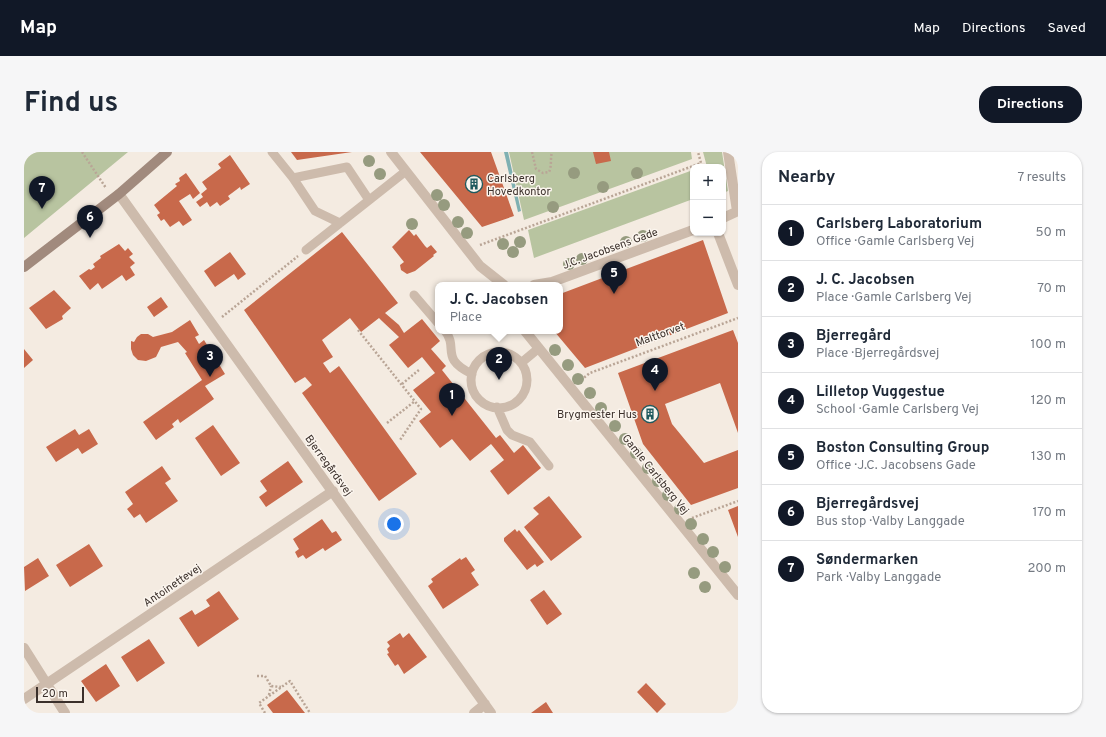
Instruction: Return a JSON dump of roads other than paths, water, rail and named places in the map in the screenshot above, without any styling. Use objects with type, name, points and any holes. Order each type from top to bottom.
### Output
[{"type":"street","points":[[24,267],[116,196],[167,152]]},
{"type":"street","points":[[391,152],[480,266],[499,282]]},
{"type":"street","points":[[726,217],[738,211],[728,152]]},
{"type":"street","name":"Bjerregårdsvej","points":[[116,196],[213,324],[488,709]]},
{"type":"street","name":"J.C. Jacobsens Gade","points":[[552,282],[690,231]]},
{"type":"street","points":[[719,236],[738,285]]},
{"type":"street","name":"Gamle Carlsberg Vej","points":[[527,334],[738,595]]},
{"type":"street","name":"Antoinettevej","points":[[24,699],[333,491]]},
{"type":"street","points":[[24,648],[65,713]]},
{"type":"street","points":[[474,713],[488,709]]},
{"type":"lane","points":[[272,152],[293,178],[315,211],[340,222]]},
{"type":"lane","points":[[293,178],[347,167],[369,200]]},
{"type":"lane","points":[[306,250],[406,171]]},
{"type":"lane","points":[[414,295],[435,320]]},
{"type":"lane","points":[[447,334],[455,363],[460,368],[472,374]]},
{"type":"lane","points":[[521,363],[539,348]]},
{"type":"lane","points":[[493,353],[508,354],[521,363],[527,378],[523,393],[512,404],[497,407],[482,402],[477,397],[471,382],[472,374],[479,361],[493,353]]},
{"type":"lane","points":[[497,407],[507,430],[512,435],[530,442],[548,466]]},
{"type":"water","points":[[504,152],[508,152],[521,211],[518,212]]},
{"type":"place","name":"Carlsberg Hovedkontor","points":[[474,184]]},
{"type":"place","name":"Søndermarken","points":[[42,209]]},
{"type":"place","name":"Bjerregårdsvej","points":[[90,238]]},
{"type":"place","name":"Boston Consulting Group","points":[[614,294]]},
{"type":"place","name":"Bjerregård","points":[[210,377]]},
{"type":"place","name":"J. C. Jacobsen","points":[[499,380]]},
{"type":"place","name":"Lilletop Vuggestue","points":[[655,391]]},
{"type":"place","name":"Brygmester Hus","points":[[650,414]]},
{"type":"place","name":"Carlsberg Laboratorium","points":[[452,416]]}]
